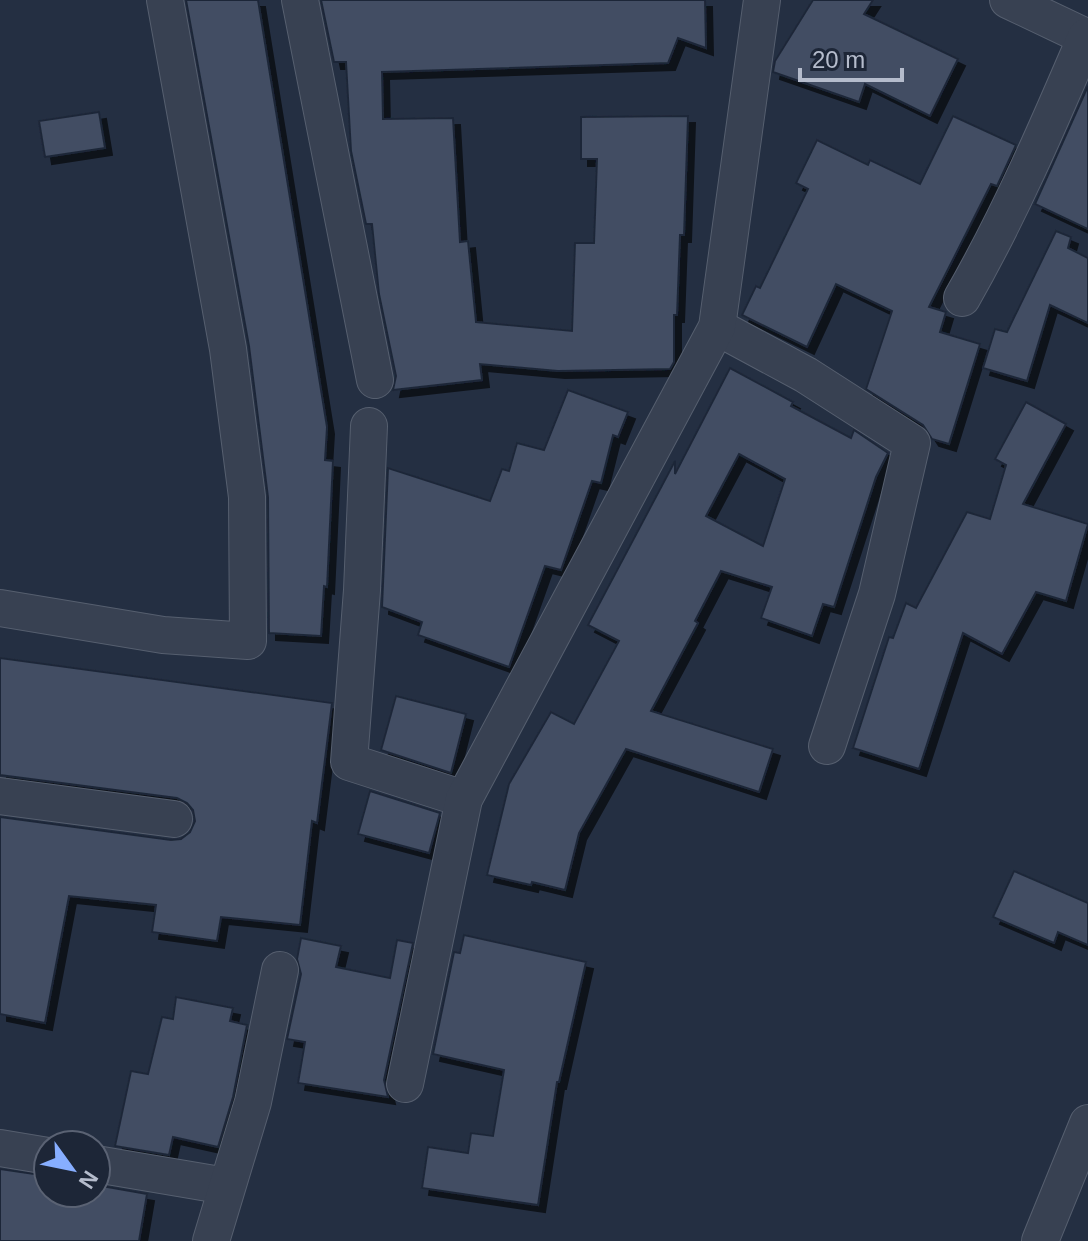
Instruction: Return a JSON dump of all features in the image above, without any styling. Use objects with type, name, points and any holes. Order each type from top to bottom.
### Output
[{"type":"street","points":[[0,608],[163,635],[248,641],[247,497],[228,349],[165,0]]},
{"type":"street","points":[[300,0],[375,380]]},
{"type":"street","points":[[405,1084],[464,799],[717,327],[762,0]]},
{"type":"street","points":[[962,298],[1020,189],[1087,37],[1008,0]]},
{"type":"street","points":[[717,327],[806,375],[912,443],[877,594],[827,746]]},
{"type":"street","points":[[369,426],[362,590],[349,762],[464,799]]},
{"type":"street","points":[[0,796],[174,819]]},
{"type":"street","points":[[211,1241],[253,1102],[280,970]]},
{"type":"street","points":[[1040,1241],[1088,1123]]},
{"type":"street","points":[[0,1148],[32,1153]]},
{"type":"street","points":[[112,1167],[226,1186]]},
{"type":"building","points":[[186,0],[258,0],[327,427],[325,460],[333,461],[327,587],[324,586],[321,636],[269,633],[268,497],[249,346]]},
{"type":"building","points":[[321,0],[705,0],[706,48],[678,38],[668,63],[382,72],[383,119],[453,118],[460,242],[468,241],[476,322],[572,331],[575,243],[594,243],[597,159],[581,159],[581,117],[688,116],[684,235],[680,235],[674,362],[670,369],[558,371],[480,364],[482,380],[393,390],[396,376],[379,294],[372,224],[366,224],[351,151],[346,62],[334,62]]},
{"type":"building","points":[[813,0],[873,0],[864,14],[958,59],[930,116],[865,84],[859,102],[773,72],[775,61]]},
{"type":"building","points":[[1088,86],[1088,229],[1035,204]]},
{"type":"building","points":[[99,112],[105,148],[45,157],[39,121]]},
{"type":"building","points":[[953,116],[1016,145],[997,186],[991,184],[929,307],[946,312],[940,332],[980,344],[949,444],[932,439],[923,425],[866,389],[892,311],[836,284],[807,347],[742,315],[756,286],[760,288],[808,189],[796,183],[817,140],[868,165],[870,160],[920,184]]},
{"type":"building","points":[[1056,231],[1071,237],[1068,248],[1088,258],[1088,323],[1050,305],[1027,381],[983,368],[995,329],[1007,332]]},
{"type":"building","points":[[730,368],[793,402],[791,406],[851,438],[854,430],[888,453],[876,477],[834,607],[823,604],[812,636],[761,618],[772,587],[721,571],[695,621],[698,623],[651,711],[773,749],[759,792],[626,749],[579,833],[565,890],[487,875],[509,784],[551,712],[574,724],[619,641],[588,625],[675,461],[675,474]],"holes":[[[739,454],[785,479],[763,546],[706,516]]]},
{"type":"building","points":[[568,390],[628,412],[618,437],[613,435],[601,483],[592,481],[561,570],[545,566],[509,667],[418,635],[422,622],[382,607],[388,468],[490,501],[502,469],[509,471],[517,443],[544,450]]},
{"type":"building","points":[[1026,402],[1066,424],[1023,504],[1088,524],[1066,601],[1036,592],[1002,654],[963,633],[919,769],[853,748],[889,637],[893,638],[906,603],[916,608],[967,512],[990,519],[1006,465],[995,459]]},
{"type":"building","points":[[0,658],[332,703],[317,823],[312,821],[300,925],[221,917],[217,941],[152,932],[156,905],[69,896],[45,1023],[0,1014],[0,817],[171,840],[181,839],[190,832],[195,821],[193,810],[177,798],[0,775]]},
{"type":"building","points":[[396,696],[466,714],[451,773],[381,750]]},
{"type":"building","points":[[370,791],[440,813],[429,853],[358,834]]},
{"type":"building","points":[[1014,871],[1088,903],[1088,945],[1058,932],[1054,943],[993,917]]},
{"type":"building","points":[[464,935],[586,962],[557,1082],[538,1205],[422,1188],[428,1147],[468,1153],[471,1133],[493,1136],[504,1070],[433,1054],[454,952],[460,953]]},
{"type":"building","points":[[301,938],[341,946],[336,967],[390,978],[397,940],[413,943],[384,1080],[388,1097],[298,1083],[305,1042],[287,1039],[301,974],[297,959]]},
{"type":"building","points":[[176,997],[233,1008],[230,1021],[247,1025],[233,1097],[218,1147],[173,1137],[169,1155],[115,1146],[131,1071],[148,1074],[162,1017],[173,1019]]},
{"type":"building","points":[[0,1169],[32,1174],[32,1209],[112,1209],[112,1188],[147,1194],[139,1241],[0,1241]]}]
